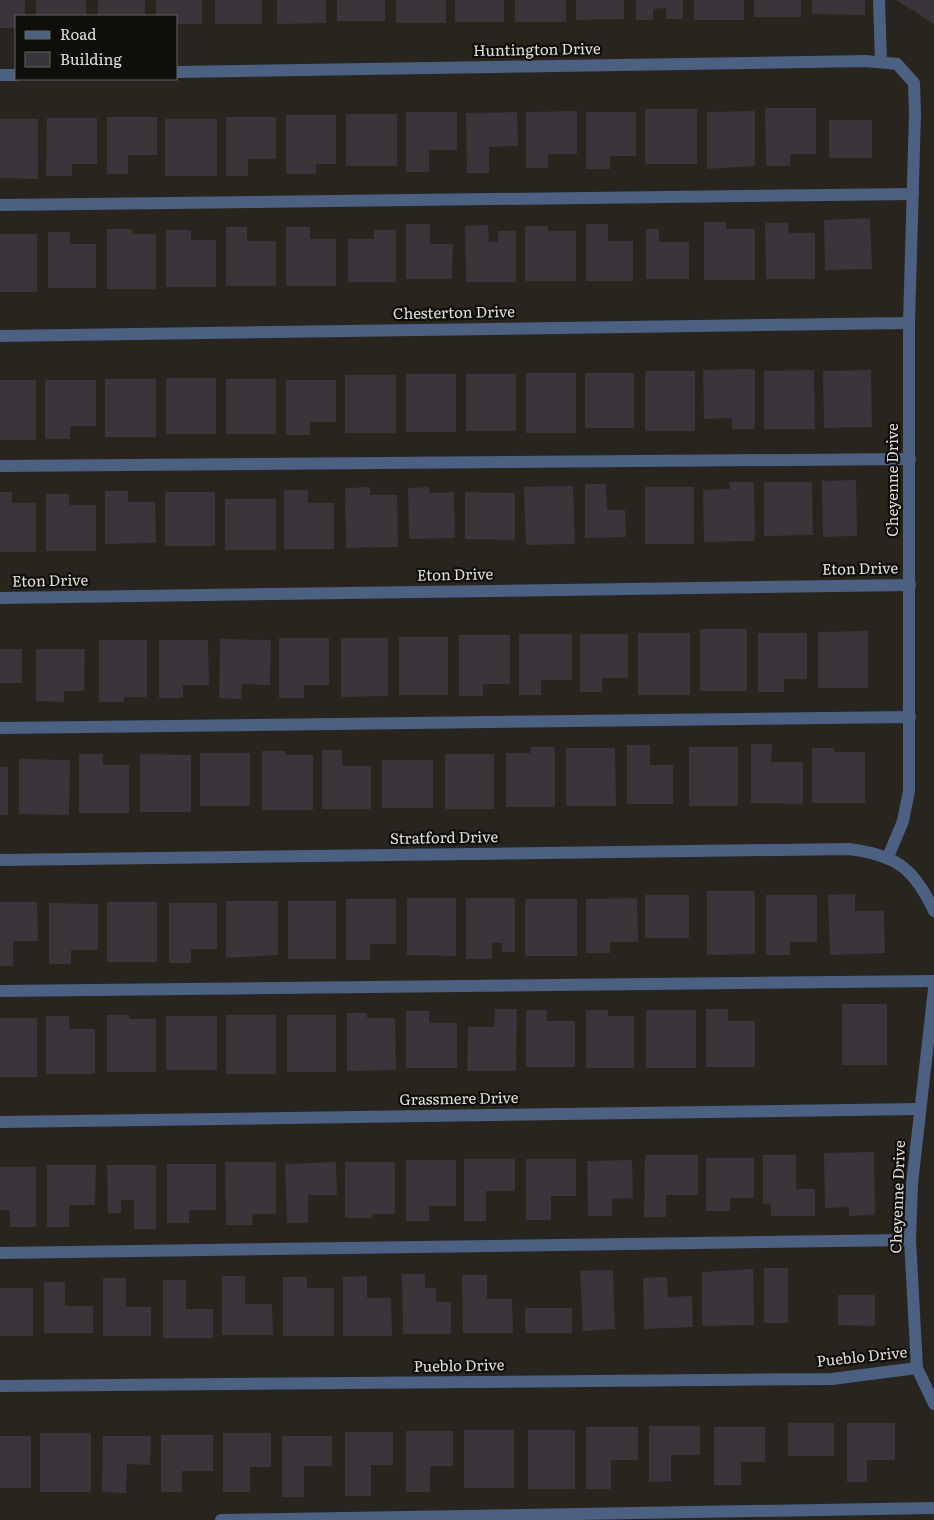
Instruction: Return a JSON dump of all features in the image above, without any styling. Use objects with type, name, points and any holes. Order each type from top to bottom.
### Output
[{"type":"street","points":[[879,0],[880,62]]},
{"type":"street","name":"Huntington Drive","points":[[178,72],[880,62],[897,64]]},
{"type":"street","name":"Cheyenne Drive","points":[[888,857],[903,821],[909,791],[910,717],[909,323],[914,83],[897,64]]},
{"type":"street","points":[[0,75],[15,75]]},
{"type":"street","points":[[0,206],[913,194]]},
{"type":"street","name":"Chesterton Drive","points":[[0,336],[909,323]]},
{"type":"street","points":[[0,466],[910,459]]},
{"type":"street","name":"Eton Drive","points":[[0,598],[910,585]]},
{"type":"street","points":[[0,728],[910,717]]},
{"type":"street","name":"Stratford Drive","points":[[0,860],[849,849],[888,857]]},
{"type":"street","points":[[888,857],[908,871],[924,889],[934,911]]},
{"type":"street","points":[[0,991],[934,981]]},
{"type":"street","name":"Cheyenne Drive","points":[[934,989],[919,1109],[912,1184],[910,1240],[918,1368],[934,1404]]},
{"type":"street","name":"Grassmere Drive","points":[[0,1122],[919,1109]]},
{"type":"street","points":[[0,1253],[910,1240]]},
{"type":"street","name":"Pueblo Drive","points":[[0,1386],[832,1379],[918,1368]]},
{"type":"street","points":[[221,1520],[934,1508]]},
{"type":"building","points":[[0,0],[25,0],[25,15],[15,15],[15,28],[0,28]]},
{"type":"building","points":[[36,0],[86,0],[86,15],[36,15]]},
{"type":"building","points":[[98,0],[145,0],[145,15],[98,15]]},
{"type":"building","points":[[156,0],[202,0],[202,24],[178,24],[178,15],[156,15]]},
{"type":"building","points":[[215,0],[262,0],[262,24],[215,24]]},
{"type":"building","points":[[277,0],[326,0],[326,23],[277,24]]},
{"type":"building","points":[[337,0],[385,0],[385,21],[337,21]]},
{"type":"building","points":[[396,0],[446,0],[446,23],[396,23]]},
{"type":"building","points":[[455,0],[504,0],[504,22],[455,22]]},
{"type":"building","points":[[515,0],[566,0],[566,22],[515,22]]},
{"type":"building","points":[[576,0],[624,0],[624,19],[576,20]]},
{"type":"building","points":[[636,0],[683,0],[683,19],[666,19],[666,8],[653,9],[653,20],[636,20]]},
{"type":"building","points":[[694,0],[744,0],[744,20],[694,20]]},
{"type":"building","points":[[754,0],[801,0],[801,17],[754,17]]},
{"type":"building","points":[[812,0],[865,0],[865,15],[812,14]]},
{"type":"building","points":[[896,0],[934,0],[934,24]]},
{"type":"building","points":[[765,108],[816,108],[816,154],[790,154],[790,166],[766,166]]},
{"type":"building","points":[[645,109],[697,109],[697,164],[645,164]]},
{"type":"building","points":[[577,111],[577,154],[548,154],[548,168],[526,168],[526,112]]},
{"type":"building","points":[[755,111],[755,166],[707,169],[707,112]]},
{"type":"building","points":[[406,112],[457,112],[457,150],[429,150],[429,172],[406,172]]},
{"type":"building","points":[[517,112],[518,146],[489,147],[489,173],[467,173],[466,113]]},
{"type":"building","points":[[586,112],[636,112],[636,156],[610,156],[610,169],[586,169]]},
{"type":"building","points":[[346,114],[397,114],[397,166],[346,166]]},
{"type":"building","points":[[286,115],[336,115],[336,164],[316,164],[316,174],[286,174]]},
{"type":"building","points":[[107,117],[157,117],[157,155],[128,155],[128,174],[107,174]]},
{"type":"building","points":[[226,117],[276,117],[276,159],[248,159],[248,176],[226,176]]},
{"type":"building","points":[[47,118],[97,118],[97,164],[72,164],[72,176],[46,176]]},
{"type":"building","points":[[0,119],[38,119],[38,179],[0,178]]},
{"type":"building","points":[[165,119],[217,119],[217,176],[165,176]]},
{"type":"building","points":[[829,120],[872,120],[872,158],[829,158]]},
{"type":"building","points":[[870,218],[872,269],[825,270],[824,220]]},
{"type":"building","points":[[704,222],[726,222],[726,229],[755,229],[755,280],[704,280]]},
{"type":"building","points":[[765,223],[788,223],[789,233],[815,233],[815,279],[766,279]]},
{"type":"building","points":[[406,224],[430,224],[430,244],[453,244],[452,279],[406,279]]},
{"type":"building","points":[[586,224],[608,224],[608,241],[633,241],[633,281],[586,281]]},
{"type":"building","points":[[488,225],[489,242],[498,242],[498,231],[516,231],[516,282],[466,282],[465,226]]},
{"type":"building","points":[[525,226],[548,226],[548,231],[576,231],[576,281],[525,281]]},
{"type":"building","points":[[226,227],[247,227],[247,241],[276,241],[276,286],[226,286]]},
{"type":"building","points":[[286,227],[310,227],[310,239],[336,239],[336,286],[286,286]]},
{"type":"building","points":[[107,229],[132,229],[132,234],[156,234],[156,289],[107,289]]},
{"type":"building","points":[[646,229],[659,229],[659,242],[689,242],[689,279],[646,279]]},
{"type":"building","points":[[166,230],[191,230],[191,240],[216,240],[216,287],[166,287]]},
{"type":"building","points":[[374,230],[396,230],[396,282],[348,282],[348,239],[374,239]]},
{"type":"building","points":[[48,232],[70,232],[70,244],[96,244],[96,288],[48,288]]},
{"type":"building","points":[[0,234],[37,234],[37,292],[0,292]]},
{"type":"building","points":[[755,369],[755,429],[732,429],[732,418],[704,419],[703,370]]},
{"type":"building","points":[[814,370],[815,429],[764,429],[764,371]]},
{"type":"building","points":[[871,370],[872,427],[824,428],[823,371]]},
{"type":"building","points":[[645,371],[695,371],[695,431],[645,431]]},
{"type":"building","points":[[526,373],[576,373],[576,433],[526,433]]},
{"type":"building","points":[[585,373],[634,373],[634,428],[585,428]]},
{"type":"building","points":[[406,374],[456,374],[456,432],[406,432]]},
{"type":"building","points":[[466,374],[516,374],[516,431],[466,431]]},
{"type":"building","points":[[345,375],[396,375],[396,433],[345,433]]},
{"type":"building","points":[[166,378],[216,378],[216,434],[166,434]]},
{"type":"building","points":[[105,379],[156,379],[156,437],[105,437]]},
{"type":"building","points":[[226,379],[276,379],[276,434],[226,434]]},
{"type":"building","points":[[0,380],[36,380],[36,440],[0,440]]},
{"type":"building","points":[[45,380],[96,380],[96,426],[70,426],[70,439],[45,439]]},
{"type":"building","points":[[286,380],[336,380],[336,422],[310,422],[310,435],[286,435]]},
{"type":"building","points":[[856,480],[857,536],[823,537],[822,481]]},
{"type":"building","points":[[729,482],[754,482],[755,541],[704,542],[703,490],[730,489]]},
{"type":"building","points":[[764,482],[812,482],[813,535],[764,536]]},
{"type":"building","points":[[585,484],[606,484],[607,510],[625,510],[626,537],[585,538]]},
{"type":"building","points":[[573,486],[575,544],[526,545],[524,487]]},
{"type":"building","points":[[370,487],[370,495],[397,495],[398,547],[346,548],[345,488]]},
{"type":"building","points":[[429,487],[429,493],[454,492],[455,538],[409,539],[408,488]]},
{"type":"building","points":[[645,487],[694,487],[694,544],[645,544]]},
{"type":"building","points":[[284,490],[308,490],[308,503],[334,503],[334,549],[284,549]]},
{"type":"building","points":[[105,491],[128,491],[128,502],[155,502],[156,543],[105,544]]},
{"type":"building","points":[[0,492],[12,492],[12,503],[36,503],[36,552],[0,552]]},
{"type":"building","points":[[165,492],[215,492],[215,546],[165,546]]},
{"type":"building","points":[[465,492],[515,493],[515,540],[465,539]]},
{"type":"building","points":[[46,494],[69,494],[69,505],[96,505],[96,551],[46,551]]},
{"type":"building","points":[[225,499],[276,499],[276,550],[225,550]]},
{"type":"building","points":[[700,629],[747,629],[747,691],[700,691]]},
{"type":"building","points":[[868,631],[868,688],[818,688],[818,632]]},
{"type":"building","points":[[638,633],[690,633],[690,695],[638,695]]},
{"type":"building","points":[[758,633],[807,633],[807,679],[784,679],[784,692],[758,692]]},
{"type":"building","points":[[519,634],[572,634],[572,680],[541,680],[541,695],[519,695]]},
{"type":"building","points":[[580,634],[628,634],[628,678],[602,678],[602,692],[580,692]]},
{"type":"building","points":[[459,635],[510,635],[510,684],[483,684],[483,696],[459,696]]},
{"type":"building","points":[[399,637],[448,637],[448,695],[399,695]]},
{"type":"building","points":[[279,638],[329,638],[329,685],[304,685],[304,698],[279,698]]},
{"type":"building","points":[[341,638],[388,638],[388,696],[341,697]]},
{"type":"building","points":[[220,639],[271,640],[270,685],[242,684],[241,699],[219,698]]},
{"type":"building","points":[[99,640],[147,640],[147,697],[124,697],[124,702],[99,702]]},
{"type":"building","points":[[159,640],[208,640],[209,685],[183,685],[183,698],[159,698]]},
{"type":"building","points":[[0,649],[22,649],[22,683],[0,683]]},
{"type":"building","points":[[36,649],[85,649],[84,691],[64,691],[64,702],[36,701]]},
{"type":"building","points":[[751,744],[772,744],[771,762],[803,762],[803,804],[751,803]]},
{"type":"building","points":[[627,745],[650,745],[650,765],[673,765],[673,804],[627,804]]},
{"type":"building","points":[[531,747],[555,747],[555,807],[506,807],[506,753],[531,753]]},
{"type":"building","points":[[689,747],[738,747],[738,806],[689,806]]},
{"type":"building","points":[[566,748],[615,748],[616,806],[566,806]]},
{"type":"building","points":[[812,748],[834,748],[834,752],[865,752],[865,803],[812,803]]},
{"type":"building","points":[[322,750],[342,750],[342,766],[371,766],[371,809],[322,809]]},
{"type":"building","points":[[262,751],[285,751],[285,755],[313,755],[313,810],[262,810]]},
{"type":"building","points":[[200,753],[250,753],[250,806],[200,806]]},
{"type":"building","points":[[79,754],[103,754],[103,765],[129,765],[129,813],[79,813]]},
{"type":"building","points":[[140,754],[191,755],[191,812],[140,812]]},
{"type":"building","points":[[445,754],[494,754],[494,809],[445,809]]},
{"type":"building","points":[[19,759],[70,760],[69,815],[19,814]]},
{"type":"building","points":[[382,760],[433,760],[433,808],[382,808]]},
{"type":"building","points":[[0,767],[8,767],[8,815],[0,815]]},
{"type":"building","points":[[707,891],[755,891],[755,954],[707,955]]},
{"type":"building","points":[[855,894],[855,911],[884,911],[885,953],[830,955],[828,895]]},
{"type":"building","points":[[645,895],[689,895],[689,938],[645,938]]},
{"type":"building","points":[[766,895],[817,895],[817,942],[790,942],[790,955],[766,955]]},
{"type":"building","points":[[407,898],[456,898],[456,956],[407,955]]},
{"type":"building","points":[[466,898],[515,898],[515,952],[502,952],[502,943],[492,943],[492,959],[466,959]]},
{"type":"building","points":[[637,898],[638,942],[610,942],[610,953],[586,953],[586,899]]},
{"type":"building","points":[[346,899],[396,899],[396,944],[370,944],[370,960],[346,960]]},
{"type":"building","points":[[525,899],[577,899],[577,956],[525,956]]},
{"type":"building","points":[[226,901],[278,901],[278,955],[226,958]]},
{"type":"building","points":[[288,901],[336,901],[336,959],[288,959]]},
{"type":"building","points":[[0,902],[37,902],[38,941],[13,941],[13,966],[0,966]]},
{"type":"building","points":[[107,902],[157,902],[157,962],[107,962]]},
{"type":"building","points":[[49,903],[98,904],[98,950],[71,950],[71,964],[49,964]]},
{"type":"building","points":[[169,903],[217,903],[217,949],[191,949],[191,963],[169,963]]},
{"type":"building","points":[[842,1004],[887,1004],[887,1065],[842,1065]]},
{"type":"building","points":[[495,1009],[517,1009],[516,1071],[467,1071],[468,1027],[494,1027]]},
{"type":"building","points":[[706,1009],[728,1009],[728,1021],[755,1021],[755,1067],[706,1067]]},
{"type":"building","points":[[526,1010],[547,1010],[547,1021],[575,1021],[575,1067],[526,1067]]},
{"type":"building","points":[[586,1010],[608,1010],[608,1016],[634,1016],[634,1068],[586,1068]]},
{"type":"building","points":[[646,1010],[696,1010],[696,1068],[646,1068]]},
{"type":"building","points":[[406,1011],[429,1011],[429,1023],[457,1023],[457,1068],[406,1068]]},
{"type":"building","points":[[347,1013],[367,1013],[367,1018],[395,1018],[396,1070],[347,1071]]},
{"type":"building","points":[[107,1015],[129,1015],[129,1019],[156,1019],[156,1072],[107,1072]]},
{"type":"building","points":[[226,1015],[276,1015],[276,1074],[226,1074]]},
{"type":"building","points":[[287,1015],[336,1015],[336,1072],[287,1072]]},
{"type":"building","points":[[46,1016],[69,1016],[69,1029],[95,1029],[95,1074],[46,1074]]},
{"type":"building","points":[[166,1016],[217,1016],[217,1070],[166,1070]]},
{"type":"building","points":[[0,1018],[37,1018],[37,1077],[0,1077]]},
{"type":"building","points":[[874,1152],[875,1215],[849,1216],[849,1207],[825,1208],[824,1153]]},
{"type":"building","points":[[645,1155],[698,1155],[698,1195],[666,1195],[666,1217],[644,1217]]},
{"type":"building","points":[[763,1155],[796,1155],[796,1189],[815,1189],[815,1216],[771,1216],[771,1204],[763,1204]]},
{"type":"building","points":[[706,1158],[754,1158],[754,1198],[730,1198],[730,1211],[706,1211]]},
{"type":"building","points":[[464,1159],[515,1159],[515,1191],[486,1191],[486,1221],[464,1221]]},
{"type":"building","points":[[526,1159],[576,1159],[576,1196],[551,1196],[551,1220],[526,1220]]},
{"type":"building","points":[[406,1160],[456,1160],[456,1206],[429,1206],[429,1221],[406,1221]]},
{"type":"building","points":[[632,1160],[633,1198],[612,1199],[612,1216],[588,1216],[587,1161]]},
{"type":"building","points":[[225,1162],[276,1162],[276,1214],[252,1214],[253,1225],[226,1225]]},
{"type":"building","points":[[336,1162],[337,1195],[308,1195],[308,1223],[287,1223],[285,1164]]},
{"type":"building","points":[[345,1162],[395,1162],[395,1214],[372,1214],[372,1218],[345,1218]]},
{"type":"building","points":[[167,1164],[216,1164],[216,1210],[189,1210],[189,1223],[167,1223]]},
{"type":"building","points":[[47,1165],[96,1165],[95,1205],[69,1205],[69,1227],[47,1227]]},
{"type":"building","points":[[107,1165],[156,1165],[156,1229],[134,1229],[134,1200],[121,1200],[121,1213],[108,1213]]},
{"type":"building","points":[[0,1167],[36,1167],[36,1227],[10,1227],[10,1210],[0,1210]]},
{"type":"building","points":[[764,1268],[788,1268],[788,1323],[764,1323]]},
{"type":"building","points":[[753,1269],[754,1325],[702,1326],[702,1272]]},
{"type":"building","points":[[613,1270],[615,1329],[583,1331],[580,1271]]},
{"type":"building","points":[[402,1274],[425,1274],[425,1288],[436,1288],[436,1302],[451,1302],[451,1334],[403,1334]]},
{"type":"building","points":[[462,1275],[487,1275],[487,1299],[512,1299],[513,1333],[463,1333]]},
{"type":"building","points":[[222,1276],[245,1276],[245,1304],[272,1304],[273,1335],[222,1335]]},
{"type":"building","points":[[367,1276],[367,1298],[391,1298],[392,1336],[343,1336],[343,1277]]},
{"type":"building","points":[[283,1277],[307,1277],[307,1288],[334,1288],[334,1336],[283,1336]]},
{"type":"building","points":[[667,1277],[668,1297],[692,1296],[693,1327],[644,1329],[643,1278]]},
{"type":"building","points":[[103,1278],[126,1278],[126,1307],[151,1307],[151,1336],[103,1336]]},
{"type":"building","points":[[163,1280],[186,1280],[186,1309],[213,1309],[213,1338],[163,1338]]},
{"type":"building","points":[[44,1282],[65,1282],[65,1306],[93,1306],[93,1333],[44,1333]]},
{"type":"building","points":[[0,1288],[33,1288],[33,1336],[0,1336]]},
{"type":"building","points":[[838,1295],[875,1295],[875,1326],[838,1325]]},
{"type":"building","points":[[525,1308],[572,1308],[572,1333],[525,1333]]},
{"type":"building","points":[[788,1423],[834,1423],[834,1456],[788,1456]]},
{"type":"building","points":[[847,1423],[895,1423],[895,1460],[867,1460],[867,1482],[847,1482]]},
{"type":"building","points":[[649,1426],[700,1426],[700,1455],[671,1455],[671,1481],[649,1482]]},
{"type":"building","points":[[586,1427],[638,1427],[638,1460],[611,1460],[611,1489],[586,1489]]},
{"type":"building","points":[[714,1427],[765,1427],[765,1462],[741,1462],[741,1485],[714,1485]]},
{"type":"building","points":[[464,1430],[514,1430],[514,1488],[464,1488]]},
{"type":"building","points":[[528,1430],[575,1430],[575,1489],[528,1489]]},
{"type":"building","points":[[406,1431],[453,1431],[453,1466],[430,1466],[430,1492],[406,1492]]},
{"type":"building","points":[[345,1432],[393,1432],[393,1465],[371,1465],[371,1496],[345,1496]]},
{"type":"building","points":[[40,1433],[91,1433],[91,1492],[40,1492]]},
{"type":"building","points":[[223,1433],[271,1433],[271,1467],[250,1467],[250,1492],[223,1492]]},
{"type":"building","points":[[161,1435],[213,1435],[213,1471],[182,1471],[182,1492],[161,1492]]},
{"type":"building","points":[[0,1436],[31,1436],[31,1488],[0,1488]]},
{"type":"building","points":[[103,1436],[151,1436],[150,1465],[127,1464],[126,1493],[102,1492]]},
{"type":"building","points":[[282,1436],[332,1436],[332,1466],[304,1466],[304,1497],[282,1497]]}]
